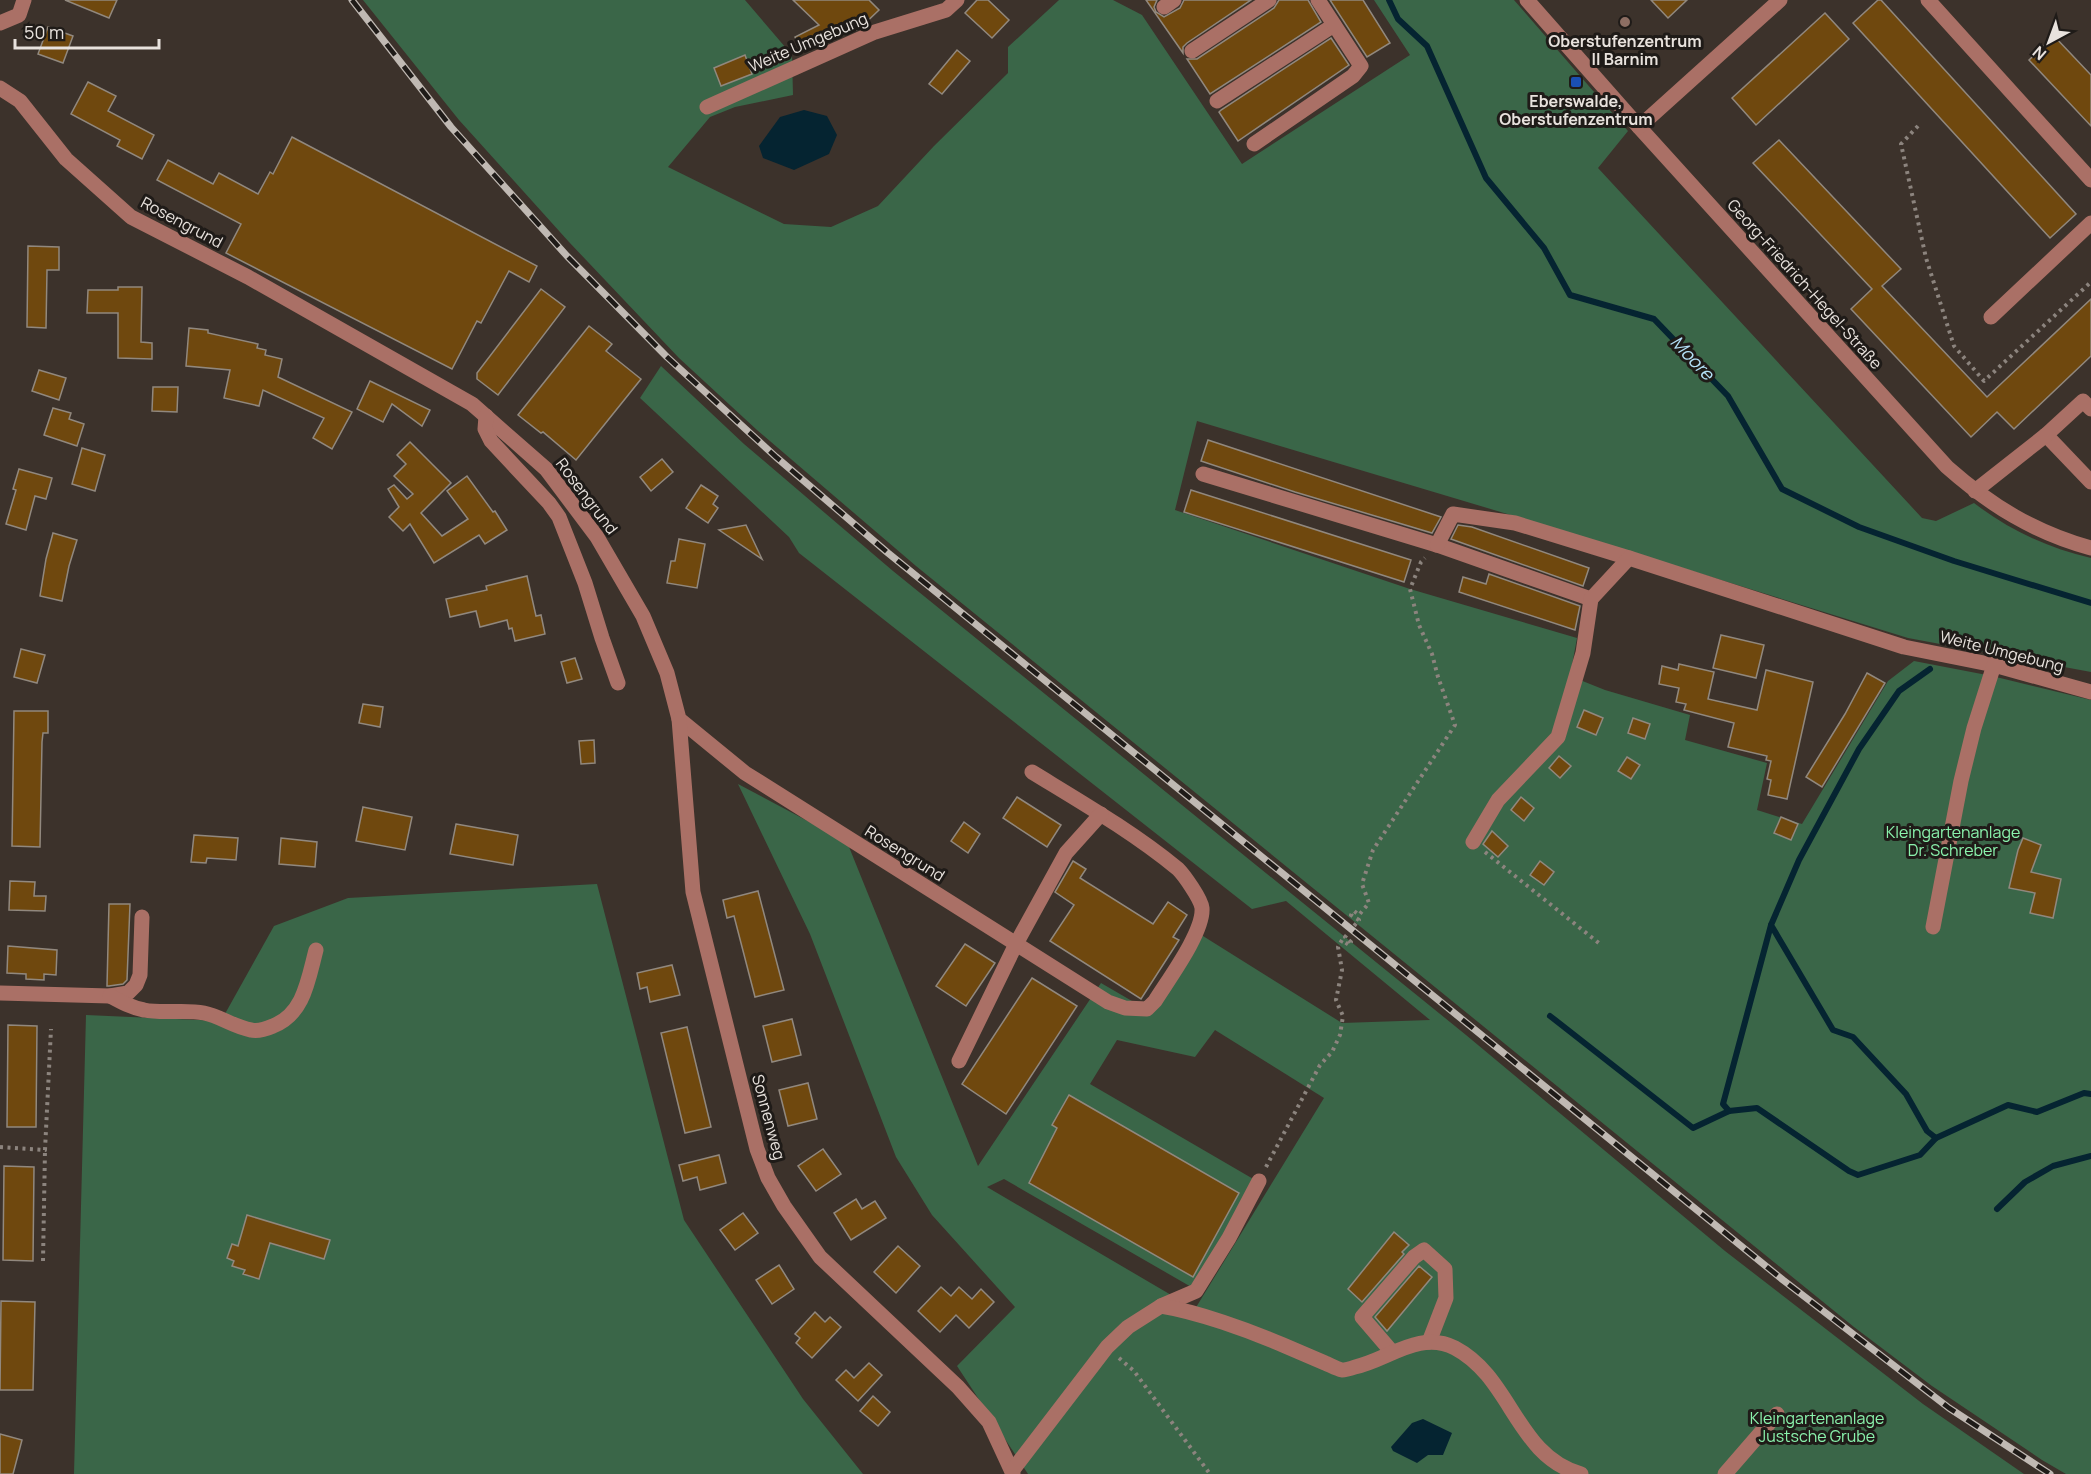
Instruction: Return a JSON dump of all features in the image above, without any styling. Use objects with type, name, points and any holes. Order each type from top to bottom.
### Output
[{"type":"street","points":[[0,24],[19,15],[24,0]]},
{"type":"street","name":"Weite Umgebung","points":[[707,107],[875,32],[946,10],[957,0]]},
{"type":"street","points":[[1192,51],[1269,0]]},
{"type":"street","points":[[1254,144],[1353,76],[1361,66],[1318,0]]},
{"type":"street","name":"Georg-Friedrich-Hegel-Straße","points":[[1527,0],[1947,467],[1996,506],[2034,528],[2091,548]]},
{"type":"street","points":[[1639,127],[1780,0]]},
{"type":"street","points":[[1928,0],[2091,180]]},
{"type":"street","points":[[1217,101],[1334,25]]},
{"type":"street","name":"Rosengrund","points":[[0,88],[20,101],[66,159],[131,217],[248,277],[472,404],[546,468],[597,537],[643,616],[667,673],[679,719],[745,773],[1016,944]]},
{"type":"street","points":[[1991,317],[2091,223]]},
{"type":"street","points":[[1975,491],[2046,435],[2083,401],[2091,409]]},
{"type":"street","points":[[486,416],[484,429],[491,441],[549,503],[559,517],[585,583],[618,683]]},
{"type":"street","points":[[2046,435],[2091,482]]},
{"type":"street","points":[[1203,474],[1437,545],[1591,599]]},
{"type":"street","name":"Weite Umgebung","points":[[1437,545],[1453,514],[1515,523],[1904,647],[1994,665],[2091,692]]},
{"type":"street","points":[[1473,842],[1498,800],[1558,737],[1583,653],[1591,599],[1629,558]]},
{"type":"street","points":[[1933,927],[1961,781],[1974,728],[1994,665]]},
{"type":"street","name":"Sonnenweg","points":[[679,719],[693,892],[757,1149],[768,1178],[784,1206],[820,1257],[958,1387],[989,1422],[1013,1473]]},
{"type":"street","points":[[1016,944],[1108,1002],[1125,1008],[1147,1009],[1155,1001],[1191,943],[1202,909],[1201,902],[1180,871],[1101,814],[1032,772]]},
{"type":"street","points":[[959,1061],[1016,944],[1066,853],[1101,814]]},
{"type":"street","points":[[0,993],[110,996],[128,993],[136,985],[140,975],[142,917]]},
{"type":"street","points":[[110,996],[142,1010],[204,1013],[245,1029],[254,1031],[266,1029],[279,1024],[296,1010],[305,989],[316,950]]},
{"type":"street","points":[[1013,1473],[1107,1347],[1128,1327],[1161,1306],[1196,1292],[1229,1238],[1258,1181]]},
{"type":"street","points":[[1392,1352],[1362,1317],[1414,1257],[1424,1250],[1445,1269],[1446,1298],[1429,1342]]},
{"type":"street","points":[[1161,1306],[1178,1308],[1267,1338],[1343,1370],[1371,1364],[1410,1345],[1434,1341],[1454,1347],[1478,1364],[1494,1382],[1524,1430],[1544,1455],[1573,1472],[1581,1474]]},
{"type":"street","points":[[1725,1474],[1777,1414]]},
{"type":"path","points":[[1918,126],[1901,144],[1926,258],[1954,346],[1984,381],[2091,282]]},
{"type":"path","points":[[1258,1181],[1320,1065],[1332,1052],[1340,1035],[1343,1016],[1336,1000],[1342,970],[1338,947],[1342,940],[1350,944],[1351,942],[1345,937],[1359,920],[1351,915],[1354,911],[1359,915],[1369,903],[1362,884],[1372,850],[1455,725],[1432,654],[1419,625],[1410,589],[1421,562],[1437,545]]},
{"type":"path","points":[[1473,842],[1600,944]]},
{"type":"path","points":[[43,1261],[45,1150],[51,1029]]},
{"type":"path","points":[[0,1147],[45,1150]]},
{"type":"path","points":[[1107,1347],[1134,1371],[1210,1474]]},
{"type":"green space","name":"Kleingartenanlage Dr. Schreber","points":[[363,0],[745,0],[792,55],[793,95],[735,107],[710,117],[668,167],[784,224],[831,227],[878,206],[934,146],[1008,73],[1008,47],[1059,0],[1113,0],[1142,15],[1242,164],[1410,55],[1374,0],[1514,0],[1628,131],[1598,168],[1922,518],[1936,521],[1974,503],[2001,522],[2030,537],[2091,558],[2091,672],[1908,638],[1197,421],[1175,510],[1410,589],[1577,638],[1570,676],[1605,690],[1690,715],[1685,740],[1767,763],[1757,810],[1802,824],[1888,681],[1914,661],[1992,676],[2091,700],[2091,1474],[2066,1474],[2042,1460],[1932,1386],[1854,1327],[916,566],[757,430],[679,358],[569,242],[459,120]]},
{"type":"green space","name":"Kleingartenanlage Justsche Grube","points":[[661,366],[744,444],[893,571],[1466,1035],[1725,1251],[1923,1404],[2024,1474],[1028,1474],[957,1366],[1015,1307],[932,1215],[896,1157],[810,934],[738,784],[847,842],[978,1166],[1101,983],[1144,1008],[1195,931],[1342,1023],[1430,1020],[1286,901],[1252,909],[799,553],[789,537],[640,398]],"holes":[[[1215,1030],[1324,1098],[1195,1309],[987,1187],[1004,1179],[1193,1288],[1255,1180],[1090,1084],[1117,1040],[1195,1057]]]},
{"type":"green space","points":[[597,884],[684,1220],[803,1399],[863,1474],[74,1474],[86,1015],[221,1021],[274,926],[348,898]]},
{"type":"water","points":[[804,110],[827,116],[837,135],[829,154],[794,170],[763,158],[759,146],[780,117]]},
{"type":"water","points":[[1423,1419],[1452,1433],[1443,1455],[1428,1455],[1417,1463],[1393,1451],[1391,1447],[1412,1423]]},
{"type":"building","points":[[65,0],[117,0],[109,18]]},
{"type":"building","points":[[793,0],[869,0],[879,10],[860,28],[846,34],[844,32],[802,52],[795,37],[819,25]]},
{"type":"building","points":[[977,0],[988,0],[1009,20],[992,38],[965,13]]},
{"type":"building","points":[[1146,0],[1157,0],[1154,7],[1156,12],[1164,17],[1180,8],[1184,0],[1251,0],[1187,43],[1183,47],[1183,53]]},
{"type":"building","points":[[1279,0],[1308,0],[1321,22],[1210,94],[1187,59],[1197,59],[1274,8]]},
{"type":"building","points":[[1330,0],[1363,0],[1390,43],[1367,57]]},
{"type":"building","points":[[1651,0],[1687,0],[1668,18]]},
{"type":"building","points":[[1878,0],[1881,0],[2076,214],[2050,238],[1853,23]]},
{"type":"building","points":[[1825,13],[1849,39],[1756,125],[1732,98]]},
{"type":"building","points":[[48,27],[73,36],[63,63],[38,54]]},
{"type":"building","points":[[2054,36],[2091,75],[2091,126],[2029,60]]},
{"type":"building","points":[[1331,38],[1349,65],[1238,141],[1219,112]]},
{"type":"building","points":[[957,50],[970,61],[942,94],[929,84]]},
{"type":"building","points":[[745,55],[752,74],[721,86],[714,68]]},
{"type":"building","points":[[88,82],[116,96],[108,111],[154,135],[142,159],[117,146],[120,140],[71,114]]},
{"type":"building","points":[[292,137],[537,266],[529,282],[509,271],[481,323],[477,321],[452,369],[226,253],[241,224],[157,180],[168,160],[213,184],[219,173],[258,194],[270,172],[273,174]]},
{"type":"building","points":[[1779,140],[1901,269],[1882,286],[1987,397],[2091,299],[2091,356],[2014,429],[1997,412],[1971,437],[1851,309],[1872,289],[1753,163]]},
{"type":"building","points":[[28,246],[59,247],[59,270],[47,270],[46,328],[27,327]]},
{"type":"building","points":[[118,287],[142,287],[141,342],[152,343],[152,359],[118,358],[118,313],[87,313],[88,290],[118,290]]},
{"type":"building","points":[[541,289],[565,307],[498,395],[477,379],[477,373]]},
{"type":"building","points":[[589,326],[612,344],[606,351],[641,379],[576,460],[543,432],[541,433],[518,415]]},
{"type":"building","points":[[189,328],[208,330],[208,333],[258,344],[257,348],[266,350],[265,355],[282,359],[278,377],[352,412],[332,449],[313,438],[324,418],[263,390],[259,406],[224,398],[230,370],[186,366]]},
{"type":"building","points":[[39,370],[66,378],[59,400],[32,391]]},
{"type":"building","points":[[370,381],[430,410],[422,426],[392,404],[383,422],[357,409]]},
{"type":"building","points":[[153,387],[178,387],[177,412],[152,411]]},
{"type":"building","points":[[53,408],[71,413],[69,419],[84,424],[77,446],[44,435]]},
{"type":"building","points":[[1208,440],[1441,517],[1432,533],[1201,461]]},
{"type":"building","points":[[410,442],[451,483],[421,513],[442,536],[468,519],[447,491],[467,476],[507,530],[485,544],[479,535],[434,563],[410,524],[403,531],[389,517],[399,507],[388,489],[394,485],[407,499],[413,494],[394,476],[406,464],[397,455]]},
{"type":"building","points":[[82,448],[105,455],[95,491],[72,484]]},
{"type":"building","points":[[662,459],[673,472],[651,491],[640,477]]},
{"type":"building","points":[[19,469],[52,478],[46,499],[35,496],[26,530],[6,524],[16,490],[13,489]]},
{"type":"building","points":[[701,485],[718,496],[713,504],[718,508],[708,523],[686,508]]},
{"type":"building","points":[[1191,490],[1411,560],[1404,582],[1184,512]]},
{"type":"building","points":[[746,525],[762,559],[719,530]]},
{"type":"building","points":[[1458,525],[1472,527],[1589,568],[1583,586],[1451,539]]},
{"type":"building","points":[[53,533],[77,540],[62,601],[40,596]]},
{"type":"building","points":[[679,539],[705,544],[697,588],[667,583],[671,561],[675,561]]},
{"type":"building","points":[[1489,574],[1580,606],[1575,630],[1459,592],[1463,577],[1486,584]]},
{"type":"building","points":[[527,576],[536,616],[541,615],[545,634],[515,641],[512,628],[509,629],[507,620],[480,627],[476,611],[450,617],[446,599],[487,590],[486,586]]},
{"type":"building","points":[[1721,635],[1764,645],[1756,678],[1713,668]]},
{"type":"building","points":[[21,649],[45,655],[37,683],[14,677]]},
{"type":"building","points":[[575,658],[582,679],[567,683],[561,662]]},
{"type":"building","points":[[1679,664],[1714,672],[1708,699],[1757,710],[1766,670],[1813,682],[1787,799],[1768,795],[1771,780],[1767,779],[1771,761],[1766,760],[1767,756],[1728,747],[1734,723],[1684,710],[1686,704],[1676,702],[1679,688],[1659,684],[1662,666],[1678,670]]},
{"type":"building","points":[[1867,673],[1885,683],[1822,787],[1806,777]]},
{"type":"building","points":[[363,704],[383,707],[380,727],[359,723]]},
{"type":"building","points":[[1584,710],[1603,718],[1596,735],[1577,727]]},
{"type":"building","points":[[14,711],[48,711],[48,733],[43,733],[42,742],[40,847],[12,846]]},
{"type":"building","points":[[1633,718],[1650,724],[1645,739],[1628,733]]},
{"type":"building","points":[[594,740],[595,763],[581,764],[579,741]]},
{"type":"building","points":[[1559,756],[1571,766],[1560,778],[1549,768]]},
{"type":"building","points":[[1627,757],[1640,765],[1631,779],[1618,771]]},
{"type":"building","points":[[1017,797],[1061,825],[1047,847],[1003,818]]},
{"type":"building","points":[[1521,797],[1534,808],[1524,821],[1511,810]]},
{"type":"building","points":[[363,807],[412,817],[405,850],[356,841]]},
{"type":"building","points":[[1781,817],[1798,824],[1791,840],[1774,833]]},
{"type":"building","points":[[964,822],[980,834],[968,853],[951,841]]},
{"type":"building","points":[[456,824],[518,835],[513,865],[450,854]]},
{"type":"building","points":[[1492,831],[1508,846],[1498,857],[1483,844]]},
{"type":"building","points":[[194,835],[238,838],[236,860],[207,858],[206,863],[191,862]]},
{"type":"building","points":[[281,838],[317,842],[315,867],[279,864]]},
{"type":"building","points":[[2023,838],[2041,845],[2031,872],[2061,879],[2053,918],[2030,913],[2035,893],[2009,888]]},
{"type":"building","points":[[1073,861],[1086,869],[1080,878],[1153,924],[1168,902],[1187,915],[1173,937],[1179,940],[1141,999],[1050,941],[1074,905],[1055,892]]},
{"type":"building","points":[[1540,861],[1554,872],[1544,885],[1530,875]]},
{"type":"building","points":[[10,881],[35,882],[34,896],[46,896],[45,911],[9,910]]},
{"type":"building","points":[[758,891],[784,990],[755,997],[734,916],[727,918],[723,900]]},
{"type":"building","points":[[109,904],[130,904],[127,980],[123,984],[107,986]]},
{"type":"building","points":[[965,944],[995,963],[966,1006],[936,986]]},
{"type":"building","points":[[8,946],[57,950],[56,975],[44,974],[44,980],[26,979],[26,974],[7,973]]},
{"type":"building","points":[[672,965],[680,995],[650,1002],[647,987],[640,989],[637,973]]},
{"type":"building","points":[[1032,978],[1077,1006],[1006,1114],[962,1084]]},
{"type":"building","points":[[792,1019],[801,1055],[772,1062],[763,1026]]},
{"type":"building","points":[[8,1025],[37,1026],[36,1127],[7,1127]]},
{"type":"building","points":[[687,1027],[711,1127],[685,1133],[661,1033]]},
{"type":"building","points":[[808,1083],[817,1119],[788,1126],[779,1090]]},
{"type":"building","points":[[1069,1095],[1239,1193],[1193,1277],[1029,1183],[1057,1128],[1052,1125]]},
{"type":"building","points":[[823,1149],[841,1174],[816,1191],[798,1166]]},
{"type":"building","points":[[719,1155],[726,1183],[700,1190],[697,1177],[683,1181],[679,1165]]},
{"type":"building","points":[[4,1166],[34,1167],[33,1261],[3,1260]]},
{"type":"building","points":[[856,1199],[862,1209],[875,1201],[886,1218],[851,1240],[834,1213]]},
{"type":"building","points":[[743,1213],[758,1233],[735,1250],[720,1230]]},
{"type":"building","points":[[247,1215],[330,1240],[324,1259],[270,1243],[259,1279],[243,1274],[245,1270],[232,1266],[234,1261],[227,1258],[232,1244],[238,1246]]},
{"type":"building","points":[[1394,1232],[1409,1245],[1402,1252],[1404,1254],[1362,1302],[1348,1289]]},
{"type":"building","points":[[898,1246],[920,1266],[896,1293],[874,1272]]},
{"type":"building","points":[[779,1265],[794,1289],[772,1304],[756,1280]]},
{"type":"building","points":[[1419,1266],[1432,1277],[1387,1331],[1375,1317]]},
{"type":"building","points":[[941,1287],[951,1296],[959,1287],[972,1299],[981,1289],[994,1302],[969,1328],[956,1315],[940,1332],[918,1311]]},
{"type":"building","points":[[1,1301],[35,1302],[33,1390],[0,1390]]},
{"type":"building","points":[[815,1312],[825,1322],[830,1317],[841,1327],[812,1358],[796,1343],[800,1338],[795,1334]]},
{"type":"building","points":[[869,1363],[882,1375],[858,1401],[836,1380],[846,1370],[854,1378]]},
{"type":"building","points":[[873,1396],[890,1412],[878,1426],[860,1411]]},
{"type":"building","points":[[0,1434],[22,1440],[13,1474],[0,1474]]},
{"type":"waterway","name":"Moore","points":[[1389,0],[1398,19],[1427,46],[1486,178],[1544,248],[1570,295],[1654,319],[1728,396],[1782,489],[1859,527],[1954,561],[2091,603]]},
{"type":"waterway","points":[[1930,669],[1899,691],[1859,749],[1799,860],[1771,925],[1833,1030],[1853,1037],[1906,1094],[1927,1131],[1936,1138]]},
{"type":"waterway","points":[[1729,1111],[1723,1104],[1771,925]]},
{"type":"waterway","points":[[1550,1016],[1693,1128],[1729,1111],[1757,1108],[1858,1175],[1920,1155],[1936,1138],[2008,1105],[2037,1112],[2084,1093],[2091,1094]]},
{"type":"waterway","points":[[1997,1209],[2025,1182],[2053,1166],[2091,1156]]},
{"type":"railway","points":[[352,0],[451,127],[567,256],[667,357],[776,457],[888,553],[1783,1280],[1949,1408],[2050,1474]]},
{"type":"place","name":"Oberstufenzentrum II Barnim","points":[[1625,22]]},
{"type":"place","name":"Eberswalde, Oberstufenzentrum","points":[[1576,82]]}]
